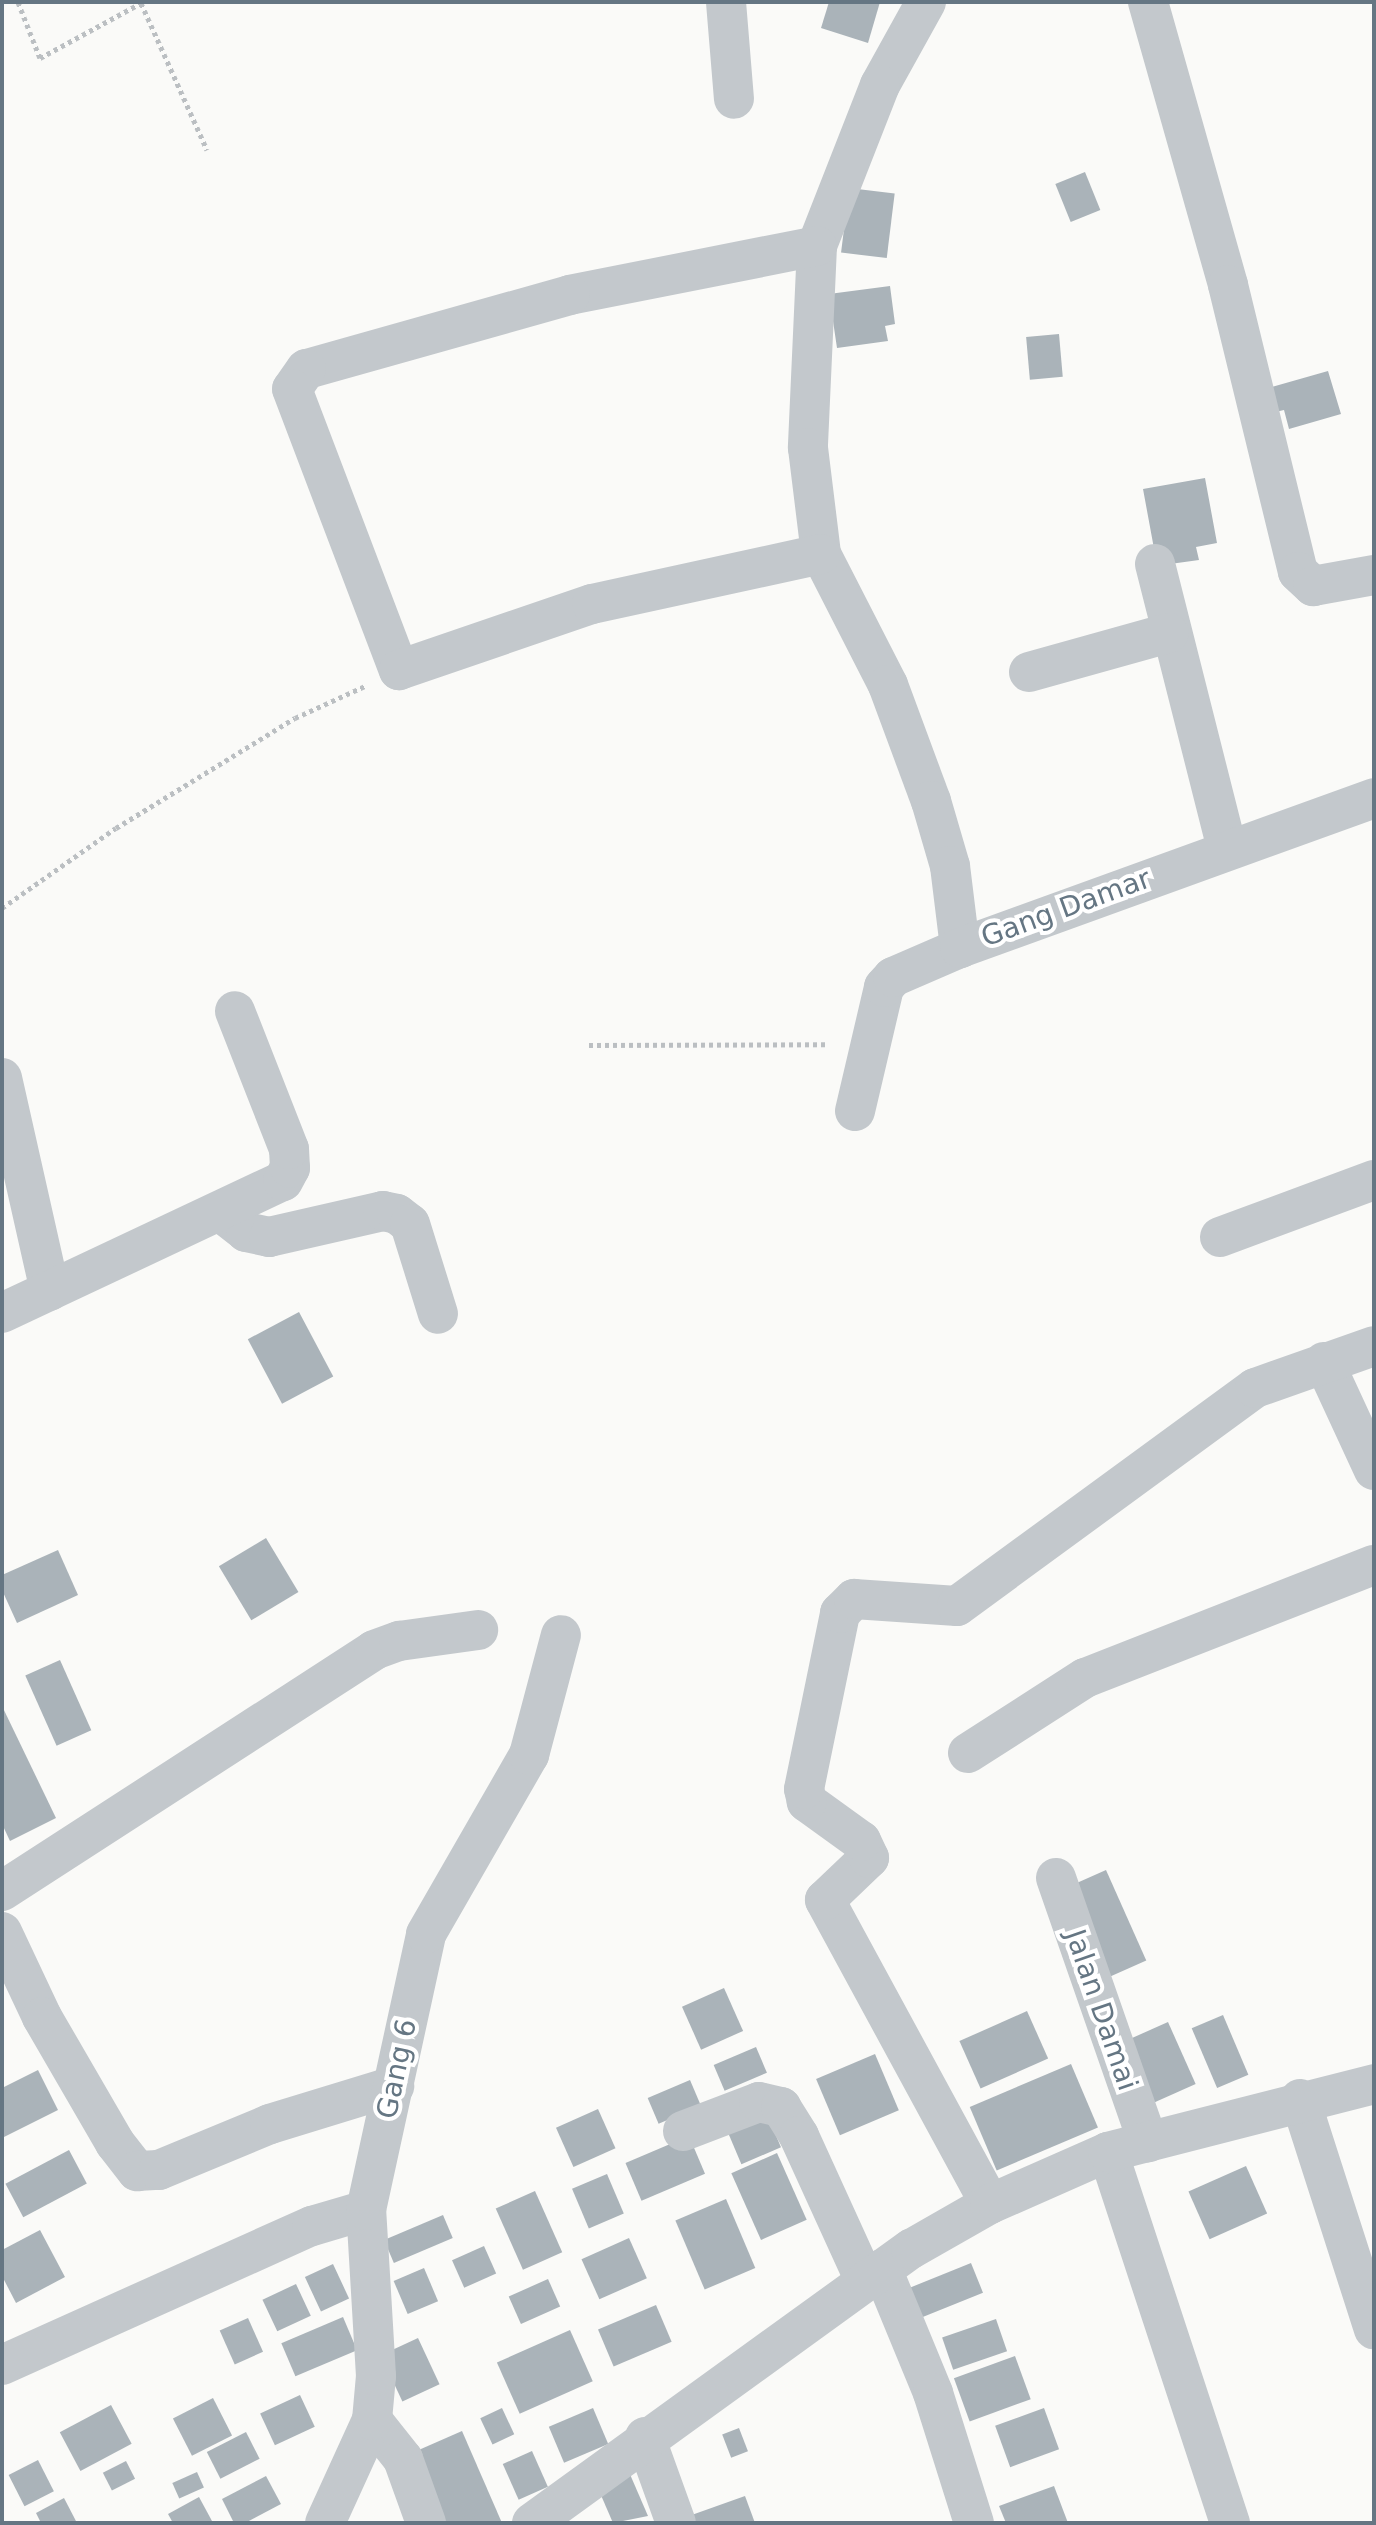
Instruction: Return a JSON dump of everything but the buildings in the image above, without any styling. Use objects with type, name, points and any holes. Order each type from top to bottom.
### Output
[{"type":"street","points":[[726,2],[734,99]]},
{"type":"street","points":[[926,2],[880,85],[817,246],[808,448],[821,554],[888,685],[931,801],[950,866],[960,948]]},
{"type":"street","points":[[1148,2],[1228,285],[1298,572],[1313,586],[1374,575]]},
{"type":"street","points":[[817,246],[570,295],[306,369],[296,379],[294,402],[399,670],[592,604],[821,554]]},
{"type":"street","points":[[1155,564],[1169,633],[1227,849]]},
{"type":"street","points":[[1029,672],[1169,633]]},
{"type":"street","name":"Gang Damar","points":[[855,1111],[888,982],[960,948],[1374,798]]},
{"type":"street","points":[[2,1313],[266,1193],[283,1181],[290,1168],[289,1149],[235,1011]]},
{"type":"street","points":[[2,1078],[50,1291]]},
{"type":"street","points":[[1220,1237],[1374,1180]]},
{"type":"street","points":[[222,1213],[246,1232],[269,1237],[383,1211],[397,1214],[410,1224],[438,1314]]},
{"type":"street","points":[[990,2204],[825,1900],[869,1858],[861,1841],[807,1802],[804,1789],[840,1613],[854,1599],[945,1606],[966,1602],[1223,1409],[1283,1374],[1374,1346]]},
{"type":"street","points":[[1324,1362],[1374,1470]]},
{"type":"street","points":[[968,1753],[1085,1678],[1374,1565]]},
{"type":"street","points":[[2,1891],[374,1650],[399,1641],[478,1630]]},
{"type":"street","name":"Gang 6","points":[[325,2523],[372,2420],[376,2376],[366,2210],[426,1934],[529,1755],[561,1635]]},
{"type":"street","name":"Jalan Damai","points":[[1056,1878],[1148,2142]]},
{"type":"street","points":[[2,1932],[42,2017],[115,2143],[137,2171],[159,2170],[270,2124],[394,2086]]},
{"type":"street","points":[[532,2523],[645,2437],[873,2275],[990,2204],[1108,2152],[1300,2099],[1374,2084]]},
{"type":"street","points":[[1300,2099],[1374,2329]]},
{"type":"street","points":[[683,2131],[759,2102],[781,2107],[933,2393],[974,2523]]},
{"type":"street","points":[[1108,2152],[1230,2523]]},
{"type":"street","points":[[2,2365],[312,2226],[366,2210]]},
{"type":"street","points":[[372,2420],[403,2459],[426,2523]]},
{"type":"street","points":[[645,2437],[676,2523]]},
{"type":"path","points":[[18,2],[40,58],[141,3],[207,150]]},
{"type":"path","points":[[2,908],[116,828],[295,718],[399,670]]},
{"type":"path","points":[[589,1045],[870,1044]]}]
